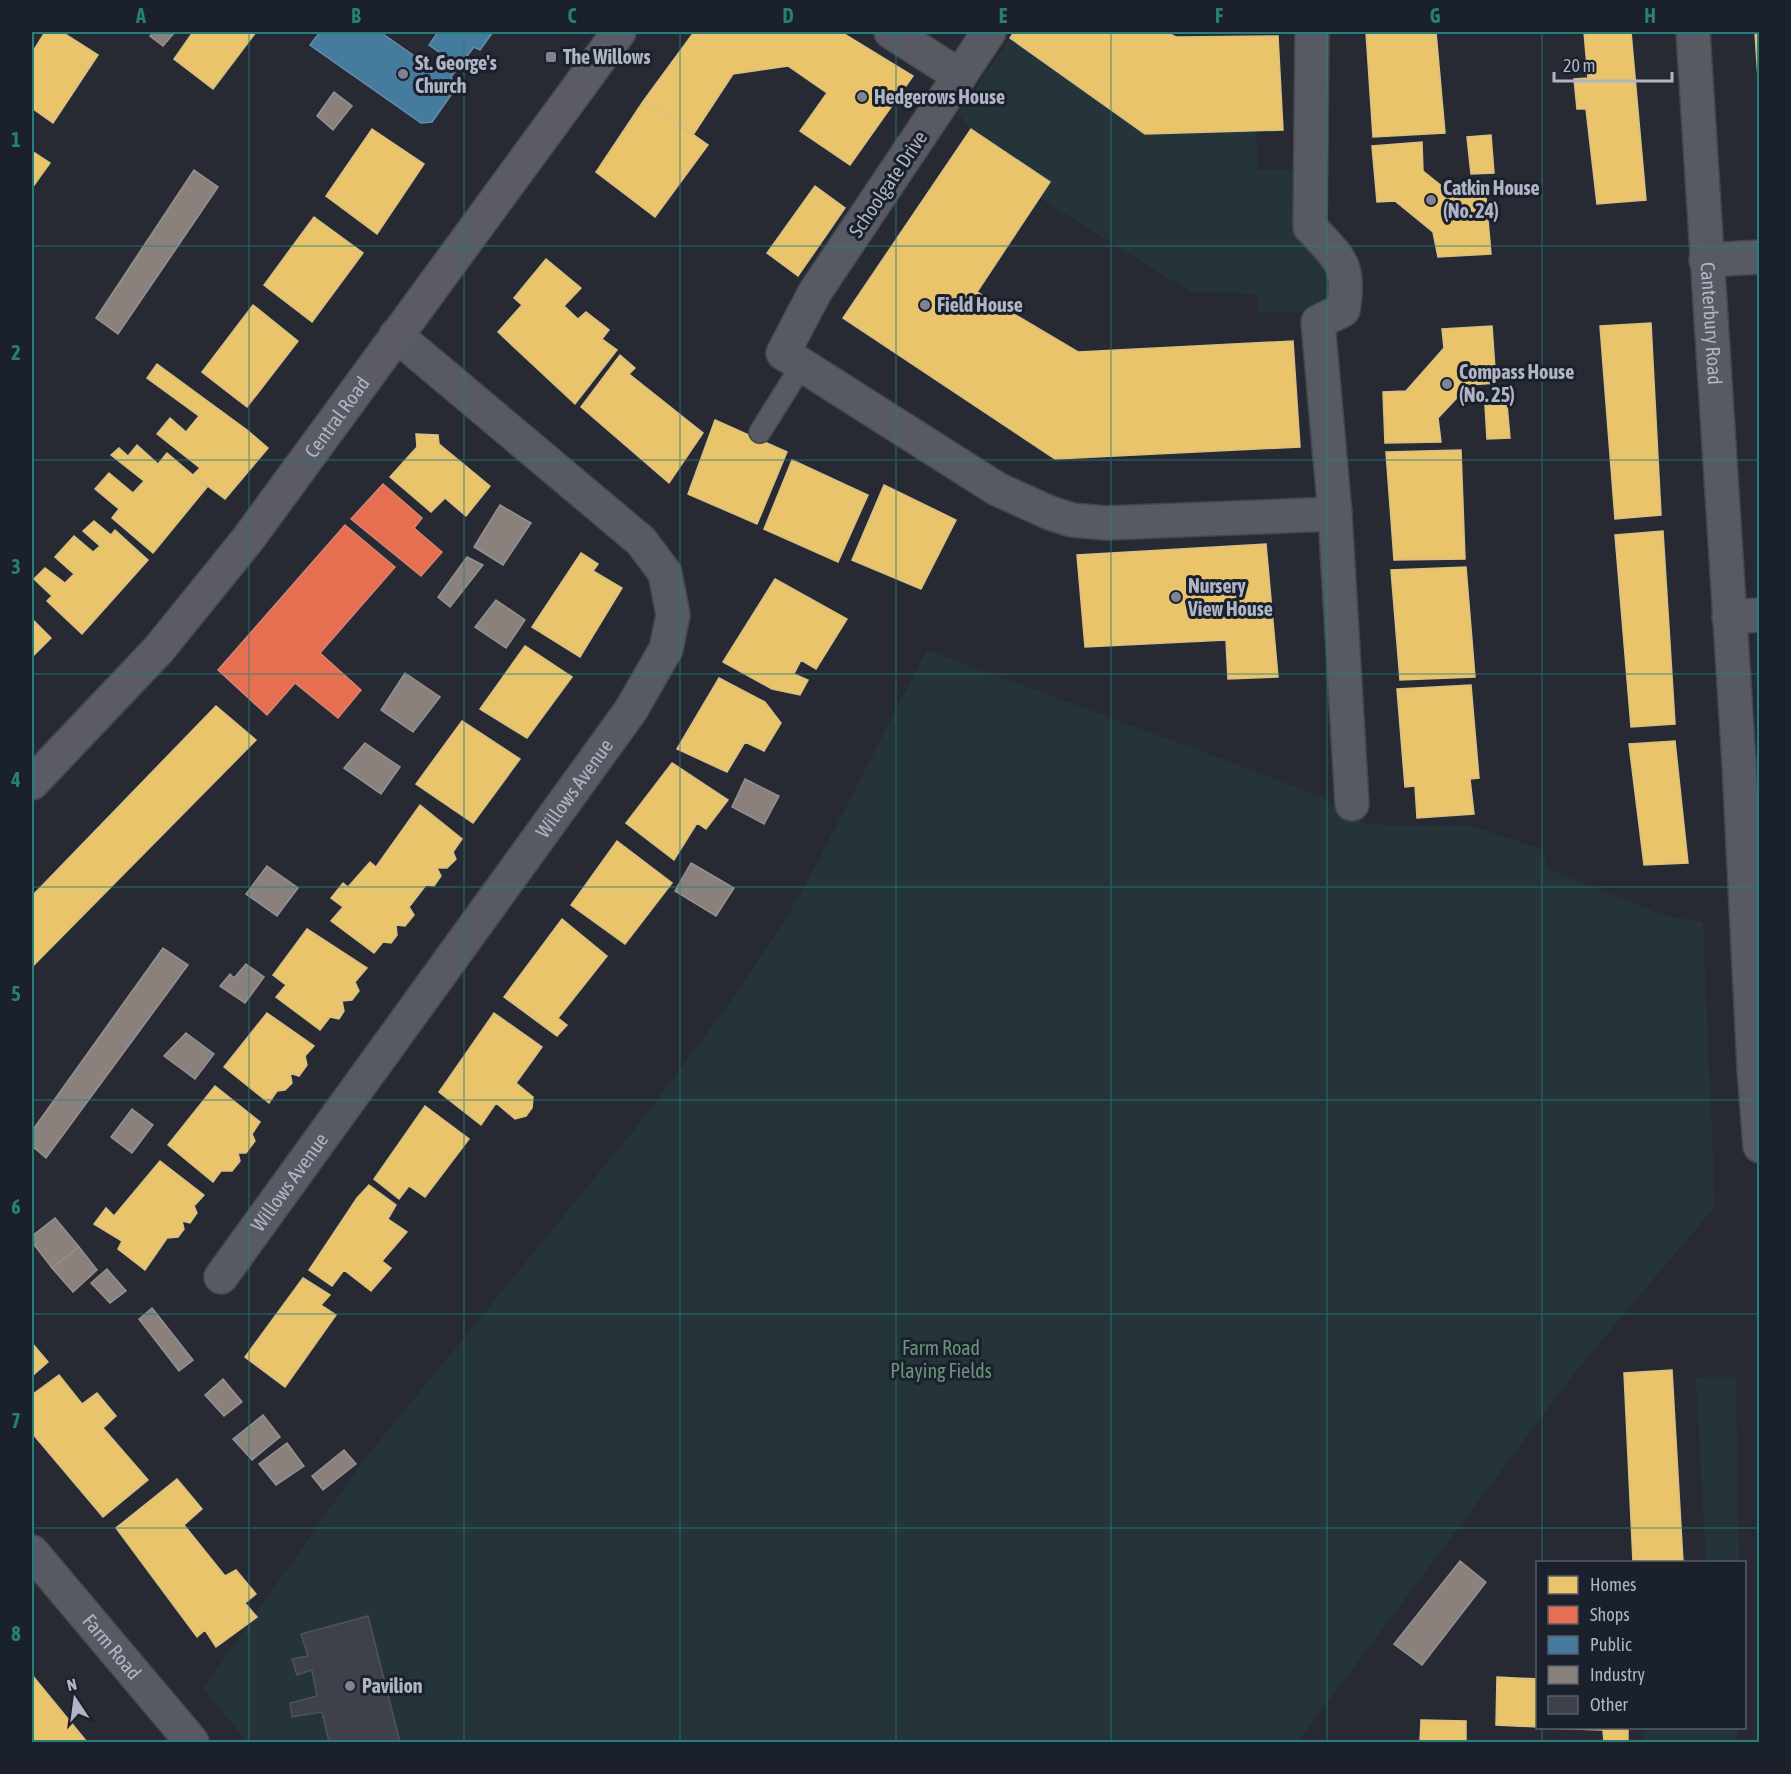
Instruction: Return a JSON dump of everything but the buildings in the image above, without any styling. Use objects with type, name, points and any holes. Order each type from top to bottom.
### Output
[{"type":"main road","name":"Central Road","points":[[32,783],[167,640],[248,539],[619,32]]},
{"type":"street","points":[[891,32],[960,76]]},
{"type":"street","name":"Schoolgate Drive","points":[[802,365],[783,353],[815,292],[989,32]]},
{"type":"street","points":[[1312,32],[1310,227],[1340,259],[1345,275],[1346,294],[1343,310],[1318,322],[1335,514],[1352,804]]},
{"type":"street","name":"Canterbury Road","points":[[1692,32],[1706,260],[1744,616],[1760,1146]]},
{"type":"street","points":[[1706,260],[1760,257]]},
{"type":"street","name":"Willows Avenue","points":[[221,1277],[630,710],[666,649],[673,615],[664,573],[642,541],[396,335]]},
{"type":"street","points":[[802,365],[998,489],[1050,513],[1072,520],[1106,523],[1335,514]]},
{"type":"street","name":"Farm Road","points":[[32,1552],[192,1743]]},
{"type":"lane","points":[[760,432],[802,365]]},
{"type":"green space","points":[[1010,38],[1145,134],[1256,131],[1258,170],[1302,170],[1331,267],[1332,301],[1316,312],[1258,312],[1257,294],[1189,291],[1046,202],[1041,196],[1050,182],[971,129],[958,114]]},
{"type":"green space","name":"Farm Road Playing Fields","points":[[927,650],[1319,796],[1365,823],[1397,826],[1467,825],[1543,849],[1547,868],[1665,916],[1703,922],[1715,1206],[1577,1370],[1298,1742],[247,1742],[203,1689],[364,1460],[643,1119],[744,983],[801,894]]},
{"type":"green space","points":[[1696,1377],[1736,1377],[1739,1561],[1706,1561]]},
{"type":"green space","points":[[1647,1729],[1737,1729],[1737,1742],[1642,1742],[1643,1732]]},
{"type":"place","name":"The Willows","points":[[551,57]]},
{"type":"place","name":"St. George's Church","points":[[403,74]]},
{"type":"place","name":"Hedgerows House","points":[[862,97]]},
{"type":"place","name":"Catkin House (No. 24)","points":[[1431,200]]},
{"type":"place","name":"Field House","points":[[925,305]]},
{"type":"place","name":"Compass House (No. 25)","points":[[1447,384]]},
{"type":"place","name":"Nursery View House","points":[[1176,597]]},
{"type":"place","name":"Pavilion","points":[[350,1686]]}]
